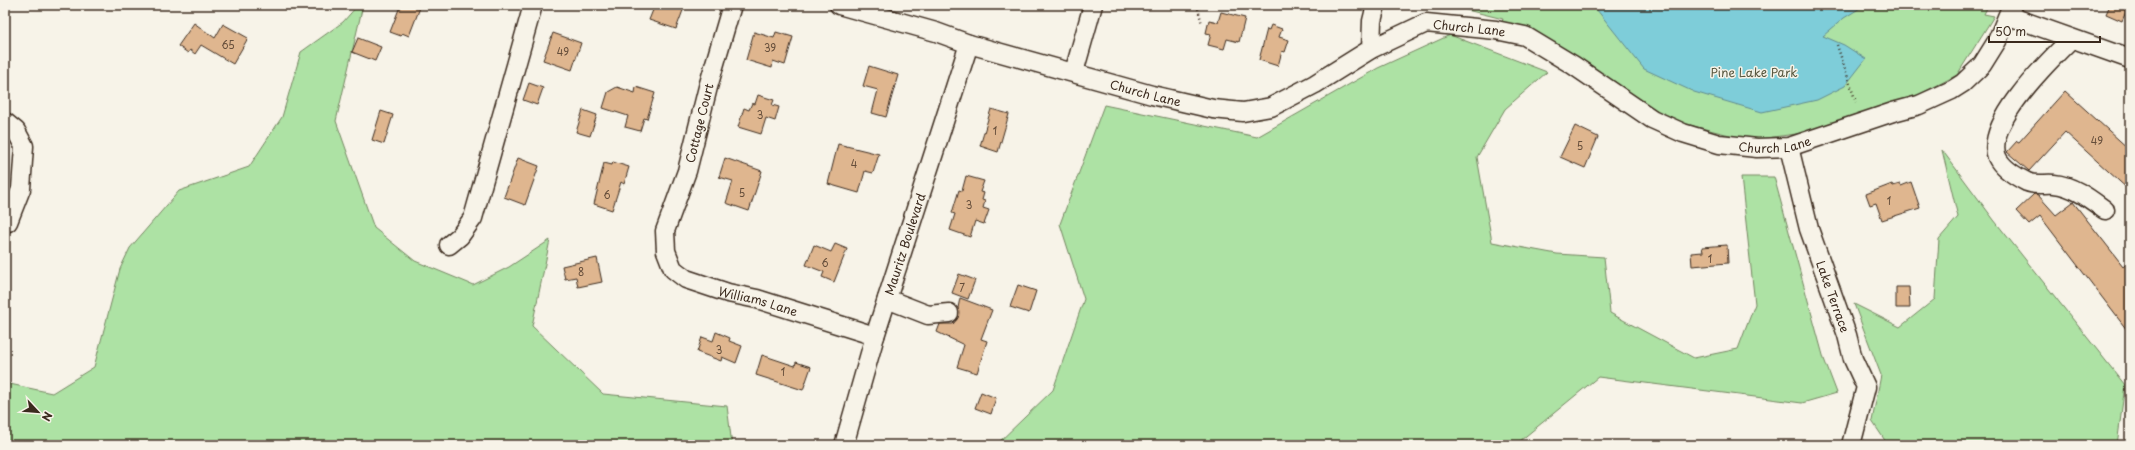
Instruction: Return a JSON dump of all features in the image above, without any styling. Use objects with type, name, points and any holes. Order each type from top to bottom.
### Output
[{"type":"street","points":[[449,245],[460,236],[473,218],[533,5]]},
{"type":"street","name":"Cottage Court","points":[[665,240],[665,231],[687,171],[708,87],[732,5]]},
{"type":"street","name":"Church Lane","points":[[839,5],[936,32],[969,44],[1074,72],[1152,95],[1213,109],[1243,112],[1271,107],[1316,84],[1371,49],[1426,23],[1496,30],[1525,36],[1573,64],[1652,119],[1684,133],[1719,144],[1757,148],[1789,148],[1893,112],[1919,105],[1952,90],[1963,83],[1982,65],[1997,42],[2010,10]]},
{"type":"street","points":[[1074,72],[1093,5]]},
{"type":"street","points":[[1371,49],[1372,21],[1376,5]]},
{"type":"street","points":[[2010,10],[2071,39],[2130,59]]},
{"type":"street","points":[[2071,39],[2035,74],[2014,103],[2001,127],[1996,149],[1998,158],[2007,169],[2026,181],[2034,184],[2054,184],[2066,187],[2082,193],[2106,210]]},
{"type":"street","name":"Mauritz Boulevard","points":[[844,445],[875,336],[969,44]]},
{"type":"street","points":[[5,122],[16,131],[24,146],[21,189],[8,222]]},
{"type":"street","name":"Lake Terrace","points":[[1789,148],[1809,229],[1847,335],[1853,359],[1866,387],[1851,445]]},
{"type":"street","name":"Williams Lane","points":[[665,240],[666,251],[673,269],[686,279],[875,336]]},
{"type":"street","points":[[887,299],[928,315],[949,313]]},
{"type":"path","points":[[1197,5],[1202,24]]},
{"type":"path","points":[[1836,45],[1856,102]]},
{"type":"green space","points":[[358,5],[363,5],[336,121],[374,228],[415,261],[473,285],[509,267],[550,240],[532,326],[603,394],[727,406],[732,445],[5,445],[5,383],[52,393],[94,367],[120,269],[130,248],[179,191],[249,167],[282,117],[301,52],[343,22]]},
{"type":"green space","name":"Pine Lake Park","points":[[1447,5],[1980,5],[1987,8],[1984,14],[1994,16],[1957,75],[1903,103],[1819,131],[1750,140],[1673,121],[1541,35],[1502,22],[1503,19]]},
{"type":"green space","points":[[1450,35],[1547,72],[1505,109],[1477,157],[1492,242],[1557,254],[1604,257],[1610,313],[1694,358],[1738,349],[1755,304],[1741,177],[1774,177],[1824,359],[1837,393],[1802,403],[1598,377],[1515,445],[996,445],[1053,390],[1084,299],[1060,224],[1104,105],[1257,137],[1378,68]]},
{"type":"green space","points":[[1942,150],[1994,220],[2125,385],[2117,445],[1888,445],[1872,421],[1881,375],[1854,304],[1900,327],[1935,299],[1939,239],[1958,217]]},
{"type":"water","points":[[1593,5],[1865,5],[1844,18],[1823,36],[1844,45],[1866,59],[1845,86],[1817,100],[1762,112],[1694,92],[1644,69]]},
{"type":"building","points":[[405,5],[421,5],[409,36],[402,33],[401,36],[390,32],[399,9]]},
{"type":"building","points":[[655,5],[685,5],[676,29],[649,20]]},
{"type":"building","points":[[2110,5],[2129,5],[2122,21],[2106,14]]},
{"type":"building","points":[[1221,12],[1245,18],[1239,42],[1227,39],[1224,49],[1208,45],[1211,34],[1206,33],[1209,20],[1218,22]]},
{"type":"building","points":[[194,23],[215,38],[223,24],[248,38],[233,64],[201,45],[195,54],[190,50],[188,53],[178,46]]},
{"type":"building","points":[[1271,25],[1282,29],[1279,37],[1289,40],[1285,52],[1282,51],[1278,66],[1259,60],[1267,29],[1269,30]]},
{"type":"building","points":[[754,32],[774,38],[776,32],[793,37],[785,65],[773,61],[772,68],[746,60]]},
{"type":"building","points":[[553,33],[581,43],[572,70],[543,60]]},
{"type":"building","points":[[358,38],[381,47],[375,61],[352,52]]},
{"type":"building","points":[[869,66],[898,75],[886,117],[872,113],[878,90],[863,86]]},
{"type":"building","points":[[529,83],[543,88],[537,105],[523,100]]},
{"type":"building","points":[[617,87],[635,93],[636,87],[655,93],[647,119],[644,118],[640,131],[625,127],[628,116],[603,108],[608,92]]},
{"type":"building","points":[[2065,91],[2130,150],[2130,191],[2065,132],[2029,171],[2007,152],[2017,141],[2019,142]]},
{"type":"building","points":[[758,95],[774,100],[772,105],[779,107],[775,121],[766,118],[761,134],[738,127],[744,108],[749,110],[752,103],[755,104]]},
{"type":"building","points":[[991,109],[1009,114],[998,152],[980,146]]},
{"type":"building","points":[[583,110],[597,115],[590,136],[576,132]]},
{"type":"building","points":[[381,111],[393,115],[384,144],[372,140]]},
{"type":"building","points":[[1575,126],[1598,137],[1585,168],[1560,157]]},
{"type":"building","points":[[838,144],[879,154],[873,173],[865,171],[859,193],[828,184]]},
{"type":"building","points":[[518,158],[539,166],[525,205],[504,197]]},
{"type":"building","points":[[725,158],[762,171],[749,211],[726,203],[733,181],[719,177]]},
{"type":"building","points":[[613,162],[629,167],[624,184],[621,182],[612,210],[594,204],[604,163],[612,165]]},
{"type":"building","points":[[966,176],[984,181],[980,192],[984,193],[982,200],[985,201],[983,208],[989,210],[984,224],[975,221],[970,237],[950,230],[955,214],[952,213],[959,190],[962,191]]},
{"type":"building","points":[[1911,182],[1920,208],[1882,220],[1876,203],[1870,205],[1866,194],[1892,184],[1893,186],[1900,184],[1901,186]]},
{"type":"building","points":[[2034,194],[2038,195],[2056,215],[2073,202],[2123,266],[2130,260],[2130,334],[2040,216],[2029,225],[2016,211]]},
{"type":"building","points":[[835,244],[847,249],[834,282],[822,277],[824,272],[806,265],[814,245],[831,252]]},
{"type":"building","points":[[1727,245],[1728,263],[1692,266],[1691,253],[1703,252],[1702,247]]},
{"type":"building","points":[[597,258],[602,282],[578,287],[576,277],[565,279],[562,266]]},
{"type":"building","points":[[959,274],[975,280],[968,299],[952,293]]},
{"type":"building","points":[[1018,285],[1036,291],[1029,313],[1010,307]]},
{"type":"building","points":[[1896,287],[1909,287],[1910,308],[1896,308]]},
{"type":"building","points":[[960,298],[992,310],[981,339],[987,341],[977,373],[957,367],[964,345],[937,332],[940,324],[953,324],[958,318]]},
{"type":"building","points":[[716,332],[730,338],[729,341],[742,346],[736,363],[722,357],[721,361],[697,352],[702,337],[713,341]]},
{"type":"building","points":[[762,355],[795,366],[796,362],[811,367],[803,390],[756,375]]},
{"type":"building","points":[[981,392],[996,398],[991,414],[975,408]]}]
